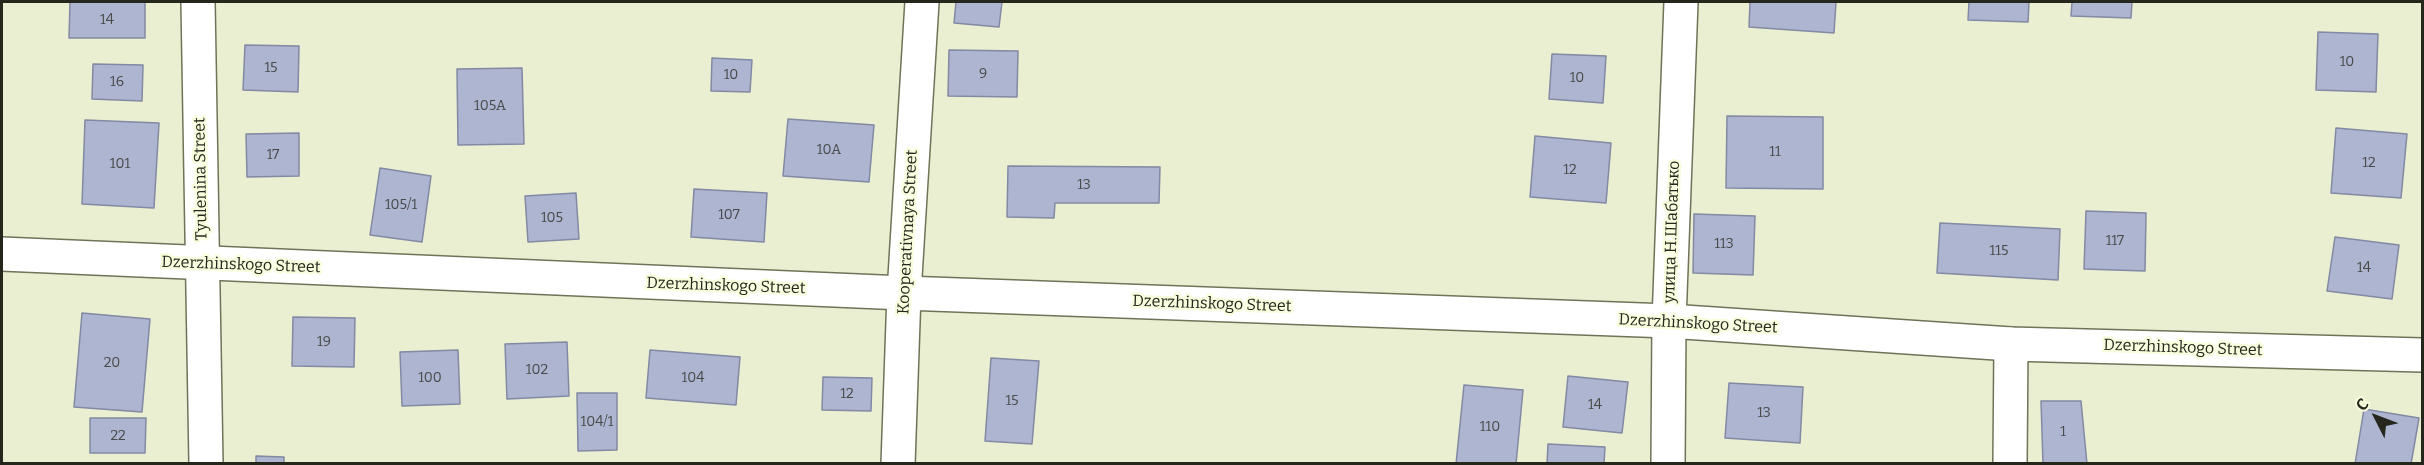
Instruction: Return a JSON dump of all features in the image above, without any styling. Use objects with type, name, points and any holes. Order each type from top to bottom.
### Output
[{"type":"street","name":"Tyulenina Street","points":[[198,2],[206,464]]},
{"type":"street","name":"Kooperativnaya Street","points":[[898,464],[904,293],[922,2]]},
{"type":"street","name":"улица Н.Шабатько","points":[[1668,464],[1669,321],[1681,2]]},
{"type":"street","name":"Dzerzhinskogo Street","points":[[2,254],[904,293],[1669,321],[2011,344],[2422,355]]},
{"type":"street","points":[[2010,464],[2011,344]]},
{"type":"building","points":[[70,2],[145,2],[145,38],[69,38]]},
{"type":"building","points":[[956,2],[1002,2],[999,27],[954,23]]},
{"type":"building","points":[[1750,2],[1836,2],[1834,33],[1749,27]]},
{"type":"building","points":[[1969,2],[2029,2],[2028,22],[1968,20]]},
{"type":"building","points":[[2072,2],[2132,2],[2131,18],[2071,16]]},
{"type":"building","points":[[2318,32],[2378,34],[2376,92],[2316,90]]},
{"type":"building","points":[[245,45],[299,46],[298,92],[243,90]]},
{"type":"building","points":[[949,50],[1018,51],[1017,97],[948,96]]},
{"type":"building","points":[[1552,54],[1606,56],[1603,103],[1549,99]]},
{"type":"building","points":[[712,58],[752,60],[750,92],[711,91]]},
{"type":"building","points":[[93,64],[143,65],[142,101],[92,99]]},
{"type":"building","points":[[522,68],[524,144],[458,145],[457,69]]},
{"type":"building","points":[[1727,116],[1823,117],[1823,189],[1726,188]]},
{"type":"building","points":[[788,119],[874,125],[869,182],[783,176]]},
{"type":"building","points":[[85,120],[159,123],[154,208],[82,204]]},
{"type":"building","points":[[2336,128],[2407,134],[2401,198],[2331,193]]},
{"type":"building","points":[[299,133],[299,176],[247,177],[246,134]]},
{"type":"building","points":[[1535,136],[1611,143],[1606,203],[1530,197]]},
{"type":"building","points":[[1008,166],[1160,167],[1159,203],[1055,203],[1054,218],[1007,217]]},
{"type":"building","points":[[380,168],[431,176],[422,242],[370,235]]},
{"type":"building","points":[[694,189],[767,193],[764,242],[691,237]]},
{"type":"building","points":[[576,193],[579,239],[528,242],[525,196]]},
{"type":"building","points":[[2086,211],[2146,213],[2145,271],[2084,269]]},
{"type":"building","points":[[1694,214],[1755,216],[1753,275],[1693,273]]},
{"type":"building","points":[[1940,223],[2060,229],[2058,280],[1937,273]]},
{"type":"building","points":[[2335,237],[2399,245],[2392,299],[2327,291]]},
{"type":"building","points":[[82,313],[150,319],[142,412],[74,407]]},
{"type":"building","points":[[293,317],[355,318],[354,367],[292,366]]},
{"type":"building","points":[[567,342],[569,396],[507,399],[505,344]]},
{"type":"building","points":[[458,350],[460,404],[402,406],[400,352]]},
{"type":"building","points":[[650,350],[740,357],[736,405],[646,398]]},
{"type":"building","points":[[991,358],[1039,361],[1032,444],[985,441]]},
{"type":"building","points":[[1568,376],[1628,382],[1622,433],[1563,427]]},
{"type":"building","points":[[823,377],[872,378],[871,411],[822,410]]},
{"type":"building","points":[[1729,383],[1803,387],[1800,443],[1725,438]]},
{"type":"building","points":[[1464,385],[1523,390],[1516,464],[1456,464]]},
{"type":"building","points":[[577,393],[617,393],[617,450],[578,451]]},
{"type":"building","points":[[2041,401],[2081,401],[2087,464],[2043,464]]},
{"type":"building","points":[[2364,409],[2419,418],[2411,464],[2355,464]]},
{"type":"building","points":[[90,418],[146,418],[145,453],[90,453]]},
{"type":"building","points":[[1548,444],[1605,447],[1604,464],[1547,464]]},
{"type":"building","points":[[256,456],[284,457],[284,464],[256,464]]}]
